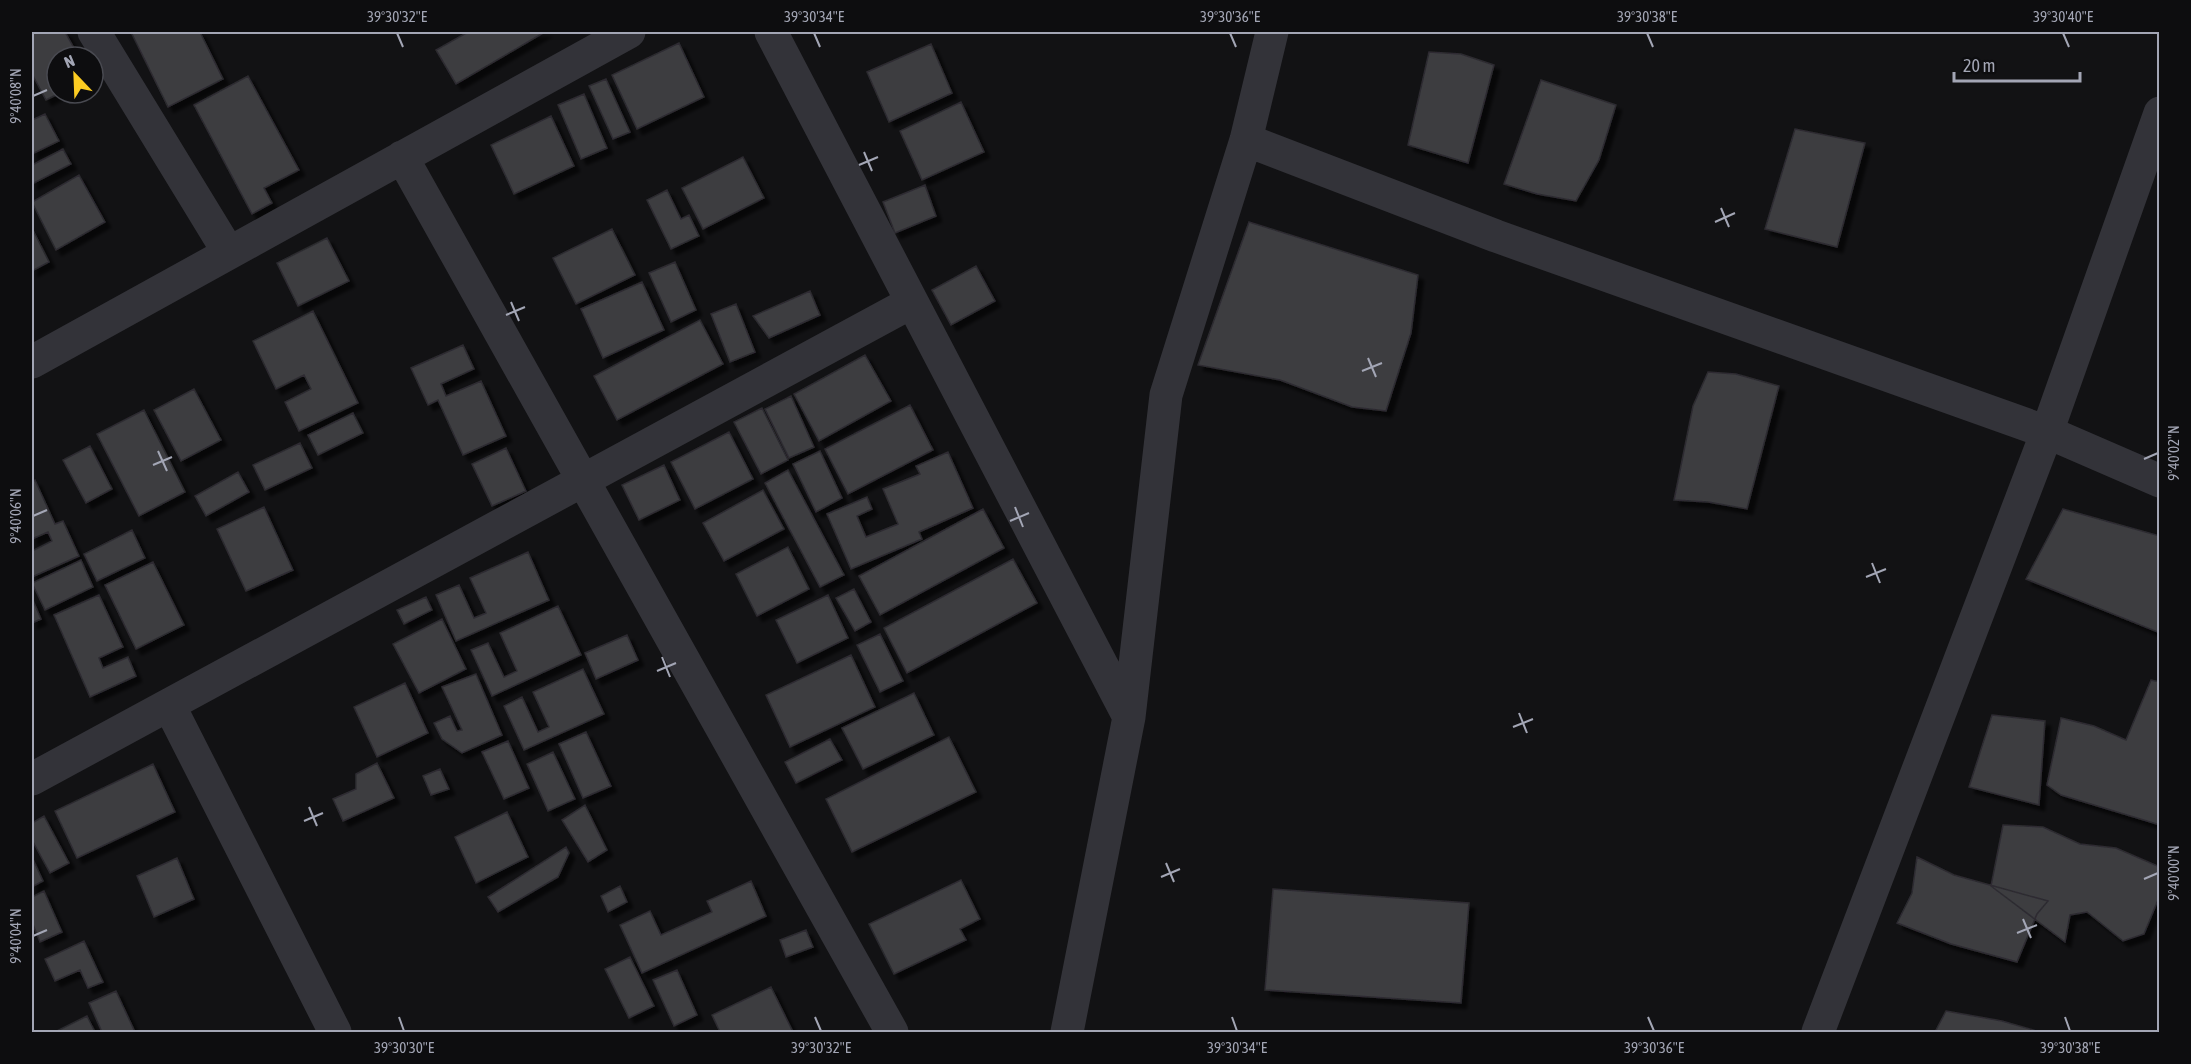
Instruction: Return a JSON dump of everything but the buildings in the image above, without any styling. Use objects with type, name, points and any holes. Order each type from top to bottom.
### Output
[{"type":"street","points":[[94,32],[229,253]]},
{"type":"street","points":[[32,363],[629,32]]},
{"type":"street","points":[[771,32],[1129,717]]},
{"type":"street","points":[[1067,1032],[1129,717],[1166,395],[1246,140],[1272,32]]},
{"type":"street","points":[[1818,1032],[2047,432],[2160,113]]},
{"type":"street","points":[[1246,140],[1496,236],[2047,432],[2160,481]]},
{"type":"street","points":[[402,157],[892,1032]]},
{"type":"street","points":[[32,779],[912,303]]},
{"type":"street","points":[[169,705],[335,1032]]}]
